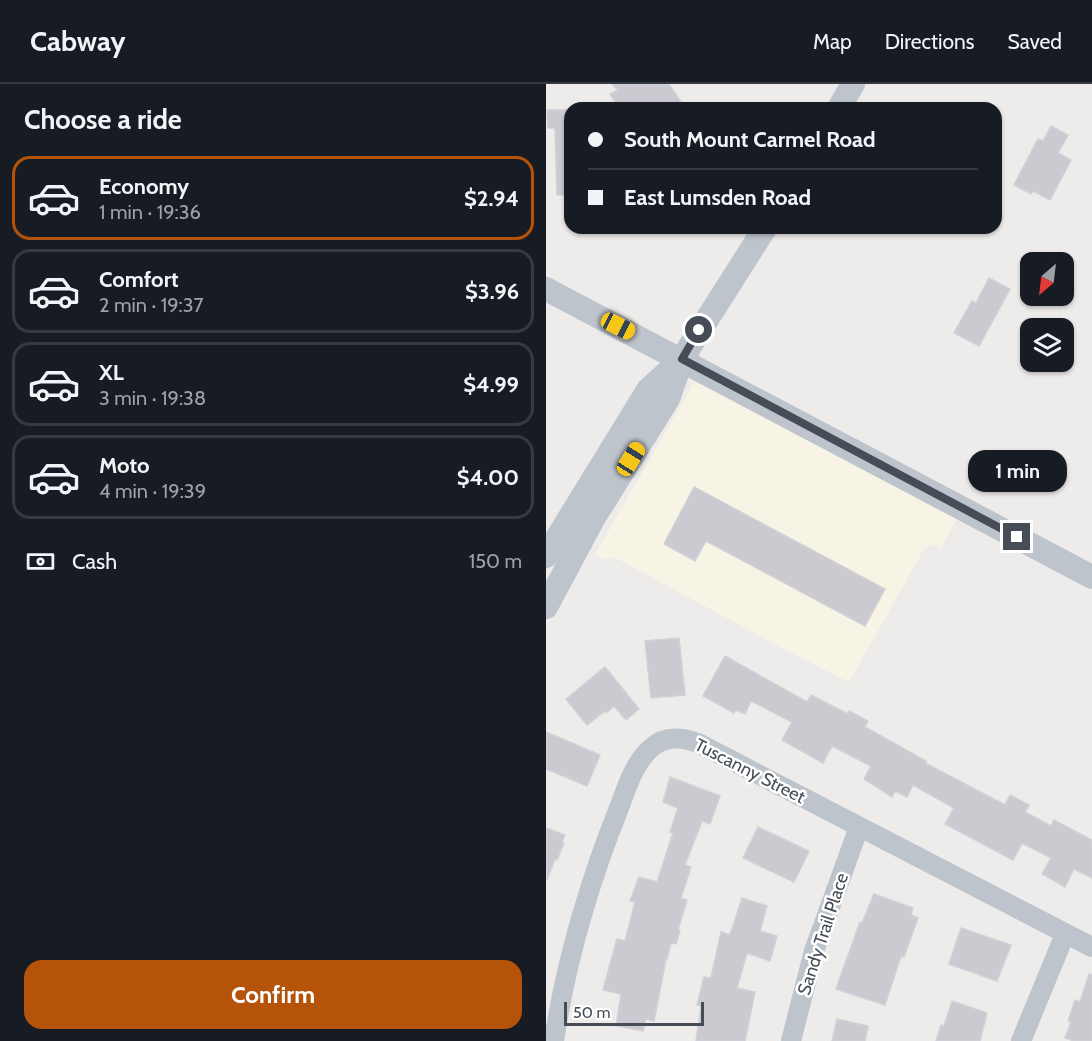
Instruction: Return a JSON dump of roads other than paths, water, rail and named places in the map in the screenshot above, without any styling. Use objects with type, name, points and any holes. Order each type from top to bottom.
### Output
[{"type":"street","points":[[842,102],[853,84]]},
{"type":"street","points":[[546,608],[593,519],[668,399],[682,359],[761,234]]},
{"type":"street","points":[[546,289],[1092,577]]},
{"type":"street","points":[[546,556],[648,390],[682,359]]},
{"type":"street","name":"Tuscanny Street","points":[[554,1041],[573,948],[590,885],[635,768],[652,746],[673,738],[686,738],[698,743],[1092,947]]},
{"type":"street","name":"Sandy Trail Place","points":[[791,1041],[814,951],[859,827]]},
{"type":"street","points":[[1021,1041],[1065,934]]}]
